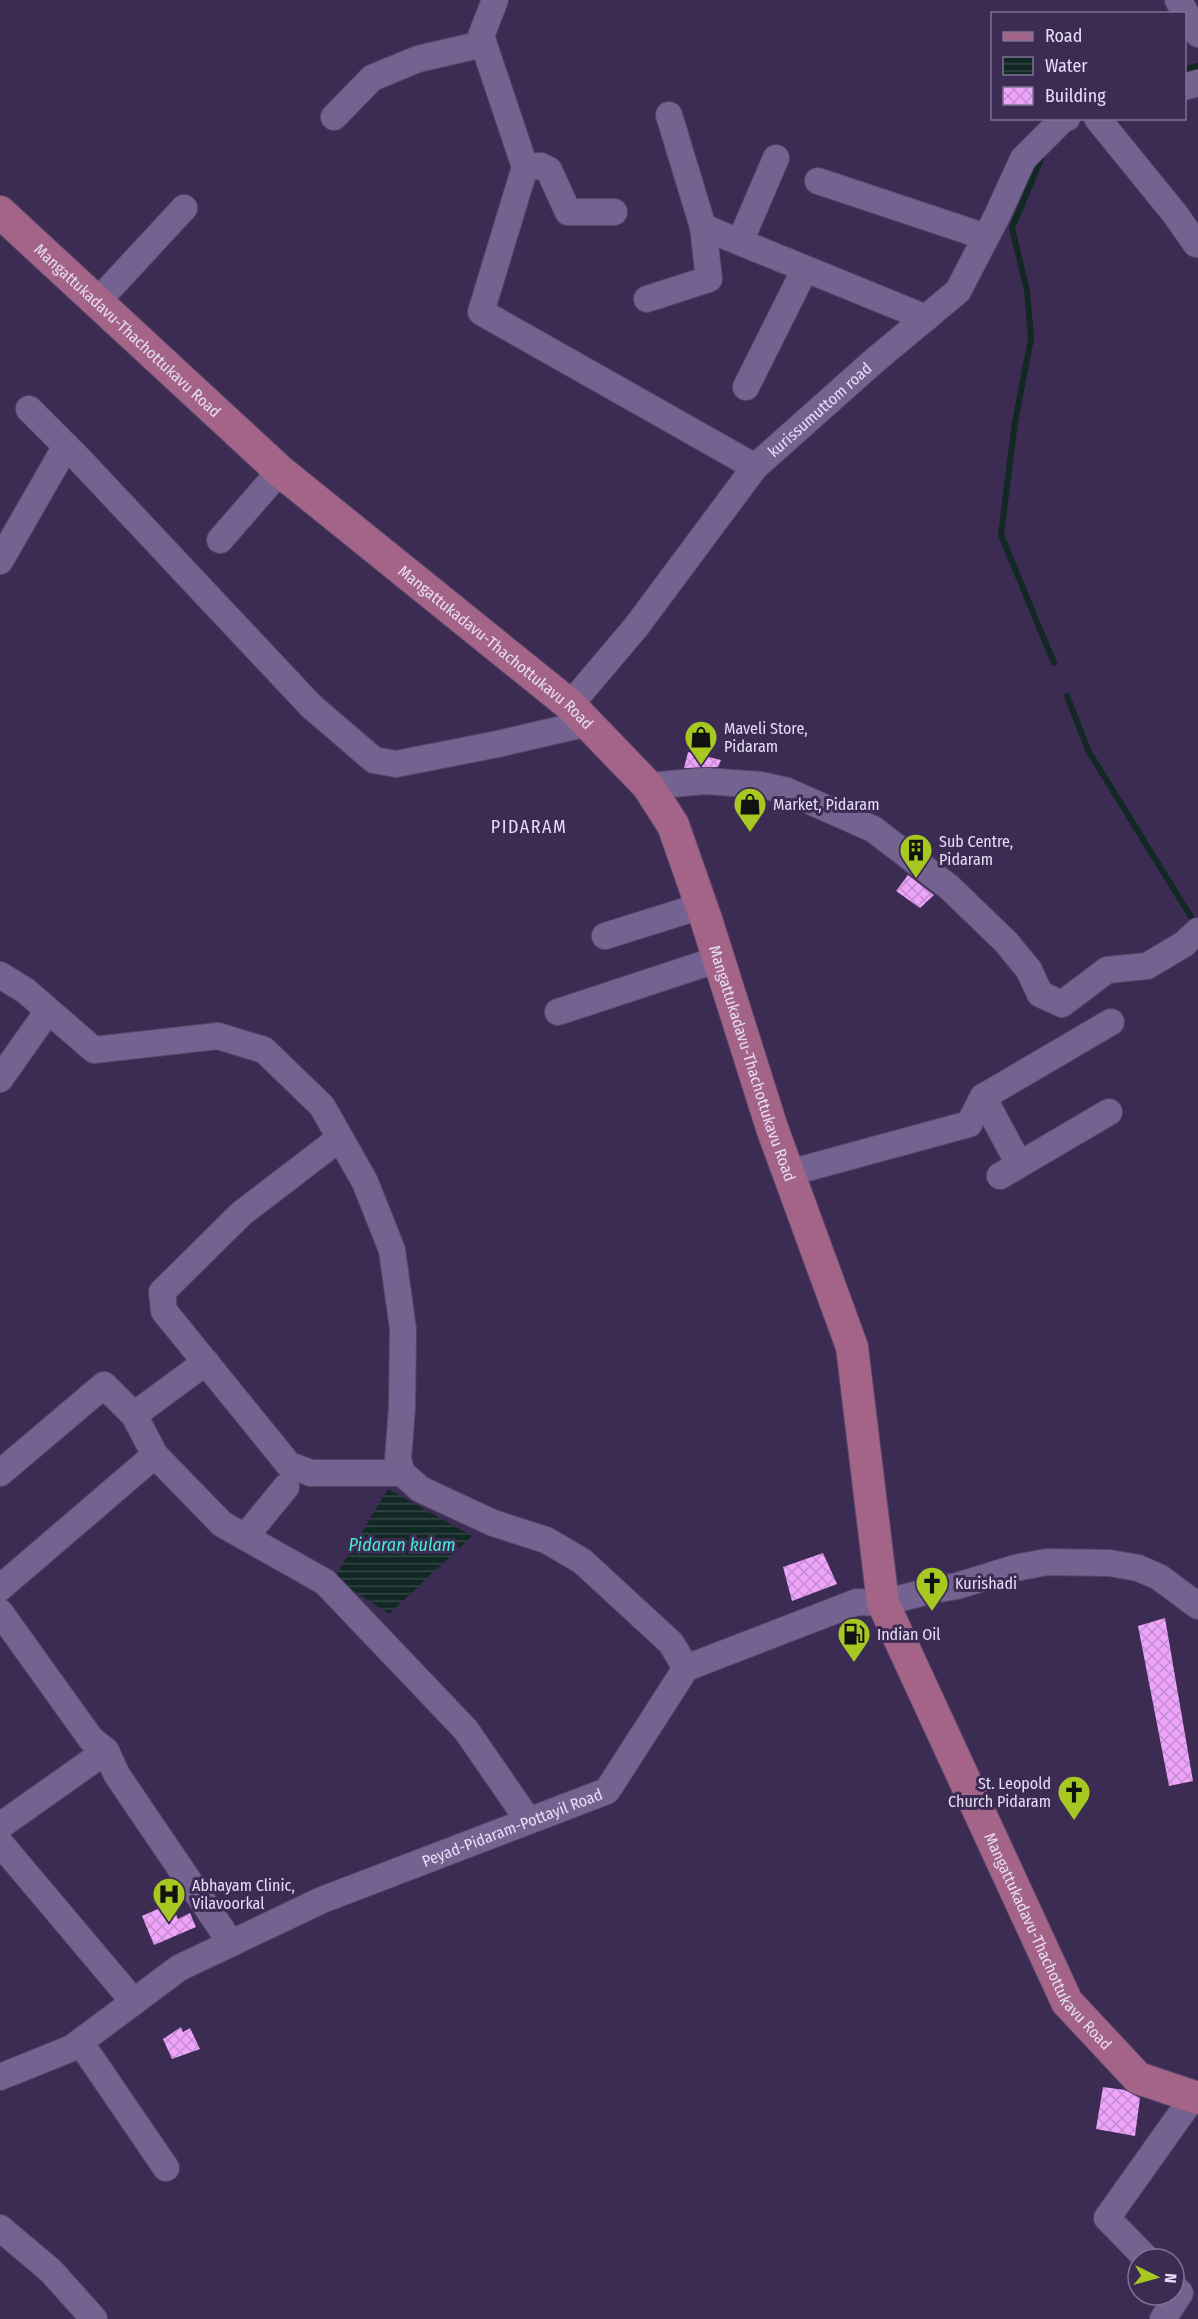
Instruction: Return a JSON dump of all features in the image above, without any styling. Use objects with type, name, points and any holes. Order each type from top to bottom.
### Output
[{"type":"main road","name":"Mangattukadavu-Thachottukavu Road","points":[[0,212],[280,471],[579,714],[648,786],[674,825],[789,1173],[852,1347],[883,1603],[1067,2002],[1138,2078],[1196,2098]]},
{"type":"street","points":[[495,0],[482,36],[483,44],[525,167],[481,312],[756,467]]},
{"type":"street","points":[[1186,14],[1198,34]]},
{"type":"street","points":[[334,117],[372,78],[418,59],[483,44]]},
{"type":"street","points":[[647,299],[709,279],[703,227],[669,115]]},
{"type":"street","name":"kurissumuttom road","points":[[579,714],[636,627],[756,467],[958,291],[1023,159],[1062,120]]},
{"type":"street","points":[[1099,120],[1175,214],[1196,244]]},
{"type":"street","points":[[740,242],[776,158]]},
{"type":"street","points":[[525,167],[541,166],[549,170],[568,212],[614,212]]},
{"type":"street","points":[[818,181],[986,237]]},
{"type":"street","points":[[97,302],[184,208]]},
{"type":"street","points":[[703,227],[926,318]]},
{"type":"street","points":[[746,387],[805,269]]},
{"type":"street","points":[[29,409],[311,706],[374,760],[396,764],[498,744],[579,714]]},
{"type":"street","points":[[0,561],[66,446]]},
{"type":"street","points":[[220,540],[280,471]]},
{"type":"street","points":[[648,786],[705,781],[761,785],[788,791],[873,829],[949,887],[1006,942],[1029,970],[1040,994],[1062,1004],[1107,970],[1147,966],[1191,937]]},
{"type":"street","points":[[605,936],[702,906]]},
{"type":"street","points":[[558,1012],[718,959]]},
{"type":"street","points":[[0,975],[26,991],[94,1050],[218,1036],[264,1050],[322,1106],[365,1182],[393,1250],[402,1329],[402,1407],[398,1460],[402,1473],[430,1494],[493,1523],[546,1540],[582,1561],[672,1643],[686,1668],[857,1602],[883,1603],[957,1586],[1015,1568],[1047,1562],[1110,1563],[1138,1568],[1159,1577],[1198,1606]]},
{"type":"street","points":[[0,1079],[48,1011]]},
{"type":"street","points":[[789,1173],[969,1124],[983,1096],[1111,1022]]},
{"type":"street","points":[[983,1096],[1010,1170],[1109,1112]]},
{"type":"street","points":[[340,1138],[242,1213],[162,1292],[164,1311],[289,1465],[311,1473],[402,1473]]},
{"type":"street","points":[[134,1415],[206,1362]]},
{"type":"street","points":[[5,1460],[104,1385],[134,1415],[155,1455],[222,1524],[325,1582],[466,1730],[528,1820]]},
{"type":"street","points":[[0,1588],[155,1455]]},
{"type":"street","points":[[244,1537],[286,1487]]},
{"type":"street","points":[[0,1612],[91,1739],[106,1751],[117,1776],[231,1943]]},
{"type":"street","name":"Peyad-Pidaram-Pottayil Road","points":[[0,2077],[72,2048],[179,1968],[322,1900],[607,1791],[686,1668]]},
{"type":"street","points":[[0,1826],[106,1751]]},
{"type":"street","points":[[0,1843],[134,2002]]},
{"type":"street","points":[[80,2042],[166,2168]]},
{"type":"street","points":[[1135,2247],[1107,2218],[1196,2098]]},
{"type":"street","points":[[0,2228],[51,2271],[94,2319]]},
{"type":"water","name":"Pidaran kulam","points":[[388,1489],[472,1536],[389,1614],[334,1578]]},
{"type":"building","points":[[688,752],[721,760],[718,767],[684,768]]},
{"type":"building","name":"Sub Centre, Pidaram","points":[[908,875],[934,895],[920,908],[896,891]]},
{"type":"building","points":[[823,1553],[837,1584],[792,1601],[783,1567]]},
{"type":"building","points":[[1165,1618],[1193,1781],[1169,1786],[1138,1626]]},
{"type":"building","name":"Abhayam Clinic, Vilavoorkal","points":[[171,1903],[178,1919],[190,1913],[196,1927],[154,1945],[142,1916]]},
{"type":"building","points":[[181,2027],[183,2032],[190,2028],[200,2049],[172,2059],[163,2039]]},
{"type":"building","points":[[1103,2087],[1125,2090],[1140,2098],[1135,2136],[1096,2129]]},
{"type":"waterway","points":[[1186,69],[1198,66]]},
{"type":"waterway","points":[[1042,157],[1012,228],[1027,291],[1031,339],[1015,422],[1001,535],[1054,663]]},
{"type":"waterway","points":[[1067,696],[1089,752],[1196,925]]},
{"type":"place","name":"Maveli Store, Pidaram","points":[[701,766]]},
{"type":"place","name":"Market, Pidaram","points":[[750,833]]},
{"type":"place","name":"Sub Centre, Pidaram","points":[[916,879]]},
{"type":"place","name":"Kurishadi","points":[[932,1612]]},
{"type":"place","name":"Indian Oil","points":[[854,1663]]},
{"type":"place","name":"St. Leopold Church Pidaram","points":[[1074,1821]]},
{"type":"place","name":"Abhayam Clinic, Vilavoorkal","points":[[169,1923]]},
{"type":"district","name":"PIDARAM","points":[[529,827]]}]
